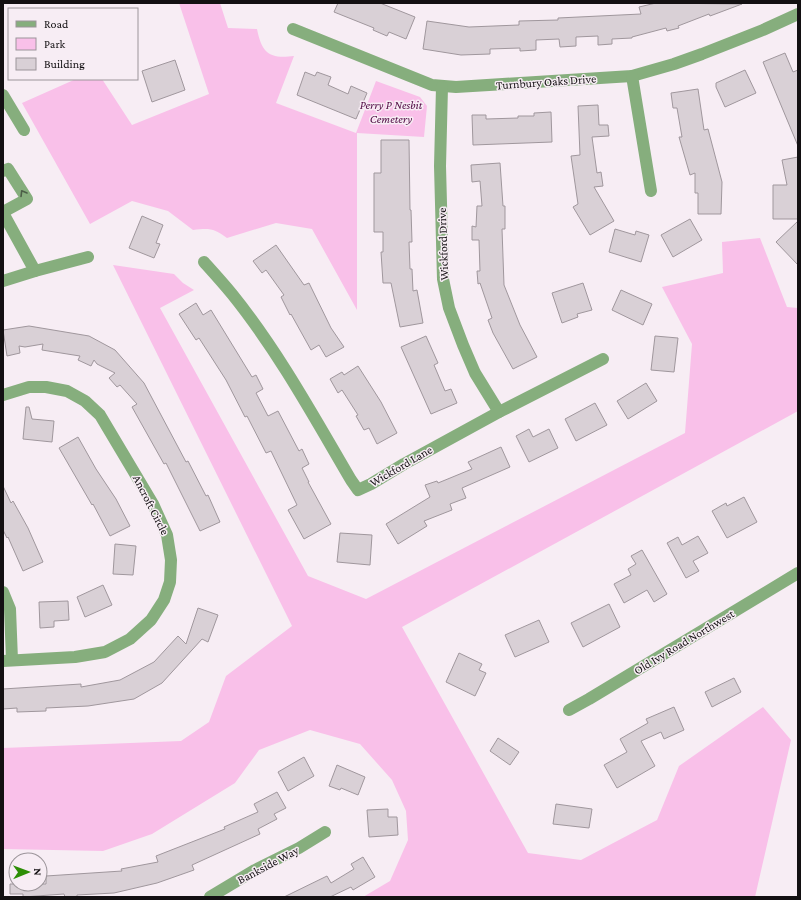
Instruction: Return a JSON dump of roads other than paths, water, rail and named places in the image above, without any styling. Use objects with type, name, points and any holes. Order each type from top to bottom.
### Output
[{"type":"street","name":"Turnbury Oaks Drive","points":[[293,29],[432,85],[456,88],[632,76],[702,54],[763,30],[798,14]]},
{"type":"street","points":[[632,76],[651,191]]},
{"type":"street","name":"Wickford Drive","points":[[442,87],[440,166],[443,279],[449,308],[463,345],[476,373],[499,412]]},
{"type":"street","points":[[3,95],[24,130]]},
{"type":"street","points":[[3,171],[8,168],[27,199],[3,212],[34,271]]},
{"type":"street","points":[[3,281],[34,271],[88,257]]},
{"type":"street","name":"Wickford Lane","points":[[204,262],[232,294],[265,339],[312,413],[358,490],[499,412],[603,359]]},
{"type":"street","name":"Ancroft Circle","points":[[3,395],[29,387],[46,387],[67,391],[86,401],[100,415],[153,504],[167,535],[171,560],[170,582],[164,600],[151,620],[130,639],[105,652],[75,657],[8,660]]},
{"type":"street","name":"Old Ivy Road Northwest","points":[[569,710],[798,574]]},
{"type":"street","points":[[3,592],[10,609],[8,660]]},
{"type":"street","name":"Bankside Way","points":[[210,897],[255,870],[299,848],[326,832]]},
{"type":"park label","name":"Perry P Nesbit Cemetery","points":[[391,112]]}]
